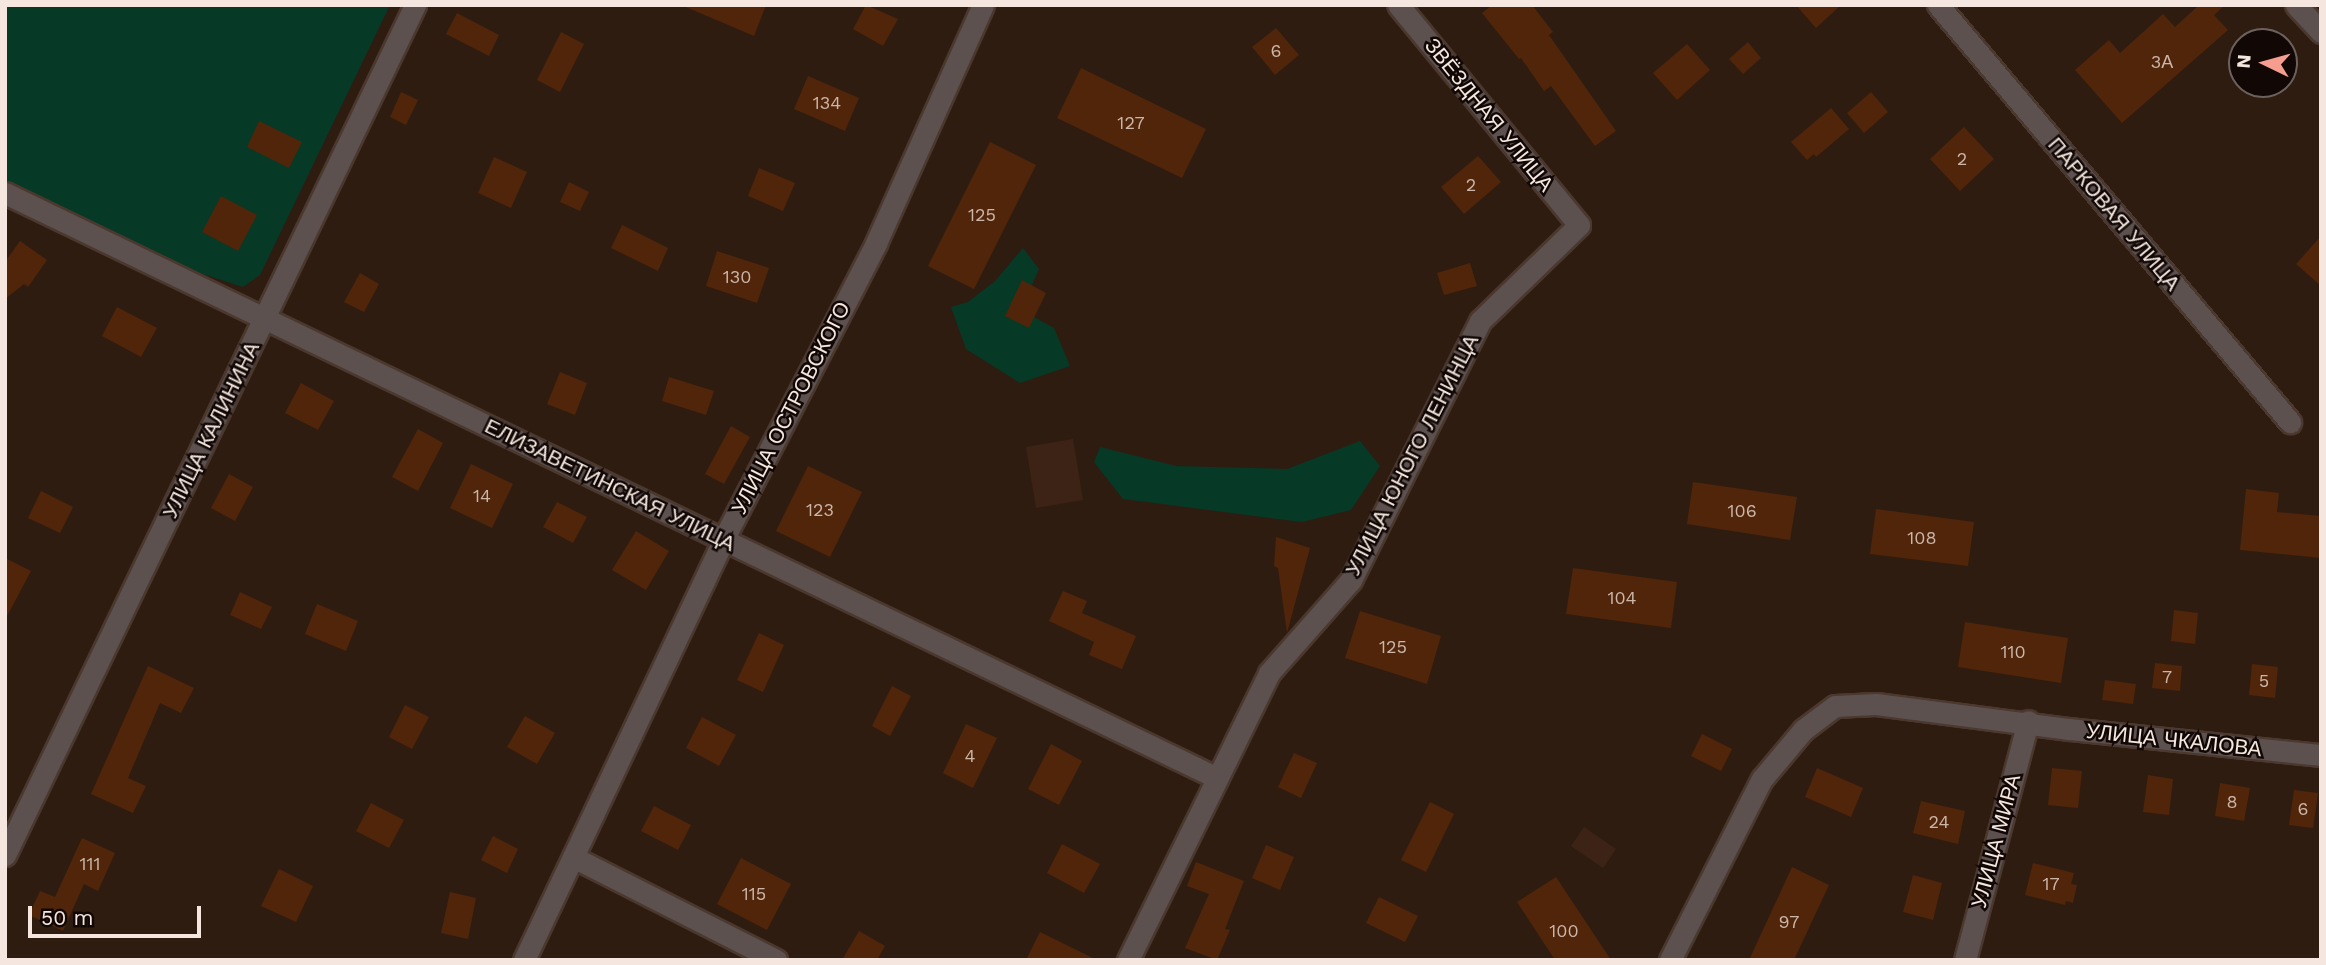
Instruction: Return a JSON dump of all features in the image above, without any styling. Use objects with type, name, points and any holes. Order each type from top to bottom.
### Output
[{"type":"street","name":"УЛИЦА КАЛИНИНА","points":[[5,855],[415,5]]},
{"type":"street","name":"УЛИЦА ОСТРОВСКОГО","points":[[524,960],[723,540],[876,243],[983,5]]},
{"type":"street","name":"ЗВЁЗДНАЯ УЛИЦА","points":[[1398,5],[1579,225]]},
{"type":"street","name":"ПАРКОВАЯ УЛИЦА","points":[[1938,5],[2290,422]]},
{"type":"street","points":[[2296,5],[2321,32]]},
{"type":"street","name":"ЕЛИЗАВЕТИНСКАЯ УЛИЦА","points":[[8,199],[265,319],[1215,777]]},
{"type":"street","name":"УЛИЦА ЮНОГО ЛЕНИНЦА","points":[[1128,960],[1215,777],[1269,673],[1350,580],[1480,321],[1579,225]]},
{"type":"street","name":"УЛИЦА ЧКАЛОВА","points":[[1670,960],[1762,779],[1803,730],[1835,706],[1877,704],[2069,729],[2321,755]]},
{"type":"street","name":"УЛИЦА МИРА","points":[[1965,960],[2028,722]]},
{"type":"street","points":[[573,857],[776,960]]},
{"type":"shaded area","points":[[1073,439],[1083,500],[1036,508],[1026,447]]},
{"type":"shaded area","points":[[1584,827],[1616,849],[1603,868],[1571,846]]},
{"type":"green space","points":[[5,5],[390,5],[260,275],[243,287],[197,272],[5,181]]},
{"type":"green space","points":[[1023,248],[1039,269],[1021,310],[1054,328],[1070,366],[1020,383],[966,349],[951,307],[968,302],[995,281]]},
{"type":"green space","points":[[1360,441],[1380,466],[1351,510],[1302,522],[1123,499],[1094,462],[1100,447],[1176,466],[1287,469]]},
{"type":"building","points":[[681,5],[766,5],[754,36]]},
{"type":"building","points":[[866,5],[898,19],[883,46],[853,29]]},
{"type":"building","points":[[1492,5],[1532,5],[1553,32],[1549,35],[1616,131],[1595,146],[1551,86],[1544,91],[1521,58],[1519,59],[1482,13]]},
{"type":"building","points":[[1796,5],[1841,5],[1816,28]]},
{"type":"building","points":[[2199,5],[2225,5],[2214,15],[2228,30],[2122,123],[2075,70],[2109,40],[2120,53],[2163,14],[2175,27]]},
{"type":"building","points":[[457,13],[499,35],[489,56],[446,34]]},
{"type":"building","points":[[1276,28],[1299,55],[1275,75],[1252,47]]},
{"type":"building","points":[[561,32],[584,44],[560,92],[537,80]]},
{"type":"building","points":[[1748,42],[1761,58],[1743,74],[1729,59]]},
{"type":"building","points":[[1687,44],[1710,70],[1677,100],[1653,73]]},
{"type":"building","points":[[1081,68],[1206,129],[1182,178],[1057,118]]},
{"type":"building","points":[[808,76],[859,98],[845,131],[794,109]]},
{"type":"building","points":[[401,92],[418,100],[406,125],[390,117]]},
{"type":"building","points":[[1871,92],[1888,112],[1864,133],[1847,113]]},
{"type":"building","points":[[1831,108],[1849,129],[1816,157],[1814,154],[1807,160],[1791,142]]},
{"type":"building","points":[[259,121],[302,142],[289,168],[247,147]]},
{"type":"building","points":[[1964,127],[1994,159],[1960,191],[1930,159]]},
{"type":"building","points":[[990,142],[1036,165],[974,289],[928,266]]},
{"type":"building","points":[[1478,156],[1501,182],[1464,214],[1441,187]]},
{"type":"building","points":[[494,157],[527,172],[511,208],[478,193]]},
{"type":"building","points":[[759,168],[795,183],[783,211],[748,196]]},
{"type":"building","points":[[569,182],[589,192],[580,211],[560,202]]},
{"type":"building","points":[[221,196],[257,215],[238,251],[202,232]]},
{"type":"building","points":[[622,225],[668,248],[658,271],[611,248]]},
{"type":"building","points":[[2321,236],[2321,286],[2296,264]]},
{"type":"building","points":[[20,241],[47,260],[28,287],[24,284],[5,299],[5,262]]},
{"type":"building","points":[[717,251],[769,268],[757,303],[706,286]]},
{"type":"building","points":[[1470,263],[1477,286],[1444,295],[1437,273]]},
{"type":"building","points":[[360,273],[379,284],[364,312],[344,302]]},
{"type":"building","points":[[1022,280],[1046,293],[1029,328],[1005,316]]},
{"type":"building","points":[[117,307],[157,328],[141,357],[102,336]]},
{"type":"building","points":[[560,372],[587,383],[575,415],[547,404]]},
{"type":"building","points":[[669,377],[714,391],[706,415],[662,401]]},
{"type":"building","points":[[301,383],[334,401],[318,430],[285,413]]},
{"type":"building","points":[[731,426],[750,437],[724,484],[705,474]]},
{"type":"building","points":[[418,429],[443,443],[418,491],[392,477]]},
{"type":"building","points":[[471,464],[513,484],[492,528],[450,508]]},
{"type":"building","points":[[808,466],[862,492],[830,557],[776,531]]},
{"type":"building","points":[[229,474],[253,487],[235,521],[211,508]]},
{"type":"building","points":[[1693,482],[1797,497],[1790,540],[1687,524]]},
{"type":"building","points":[[2246,489],[2279,493],[2277,512],[2321,516],[2321,558],[2240,550]]},
{"type":"building","points":[[41,491],[73,507],[60,533],[28,518]]},
{"type":"building","points":[[557,502],[587,517],[573,543],[543,527]]},
{"type":"building","points":[[1876,509],[1974,522],[1968,566],[1870,554]]},
{"type":"building","points":[[636,531],[669,551],[646,590],[612,570]]},
{"type":"building","points":[[1276,537],[1310,548],[1287,633],[1278,568],[1274,566]]},
{"type":"building","points":[[5,558],[31,571],[5,620]]},
{"type":"building","points":[[1573,568],[1677,582],[1671,628],[1566,614]]},
{"type":"building","points":[[1063,591],[1087,601],[1082,613],[1136,636],[1122,669],[1089,655],[1094,642],[1049,621]]},
{"type":"building","points":[[240,592],[272,607],[261,629],[230,615]]},
{"type":"building","points":[[317,604],[358,621],[346,651],[305,634]]},
{"type":"building","points":[[2174,610],[2198,613],[2195,644],[2171,641]]},
{"type":"building","points":[[1360,611],[1441,636],[1427,684],[1345,658]]},
{"type":"building","points":[[1965,622],[2068,638],[2061,683],[1958,667]]},
{"type":"building","points":[[759,633],[784,645],[763,692],[737,680]]},
{"type":"building","points":[[2155,663],[2182,666],[2180,691],[2152,688]]},
{"type":"building","points":[[2252,664],[2278,667],[2275,698],[2249,695]]},
{"type":"building","points":[[148,666],[194,688],[181,713],[160,703],[128,778],[146,786],[133,813],[91,794]]},
{"type":"building","points":[[2105,680],[2136,684],[2133,704],[2102,700]]},
{"type":"building","points":[[892,686],[911,696],[890,736],[872,726]]},
{"type":"building","points":[[405,705],[429,717],[412,749],[389,737]]},
{"type":"building","points":[[525,716],[555,733],[537,764],[507,747]]},
{"type":"building","points":[[702,717],[736,735],[719,766],[686,748]]},
{"type":"building","points":[[966,724],[997,738],[973,788],[943,773]]},
{"type":"building","points":[[1702,734],[1732,749],[1721,771],[1691,756]]},
{"type":"building","points":[[1051,744],[1082,761],[1059,805],[1028,789]]},
{"type":"building","points":[[1294,753],[1317,763],[1301,798],[1278,787]]},
{"type":"building","points":[[1817,768],[1863,788],[1851,817],[1805,797]]},
{"type":"building","points":[[2052,768],[2082,771],[2078,808],[2048,805]]},
{"type":"building","points":[[2148,775],[2173,779],[2169,815],[2143,812]]},
{"type":"building","points":[[2220,783],[2250,788],[2244,821],[2215,816]]},
{"type":"building","points":[[2294,790],[2318,793],[2313,828],[2289,825]]},
{"type":"building","points":[[1921,801],[1965,811],[1958,844],[1913,833]]},
{"type":"building","points":[[1430,802],[1454,814],[1426,872],[1401,860]]},
{"type":"building","points":[[371,803],[404,820],[389,848],[356,831]]},
{"type":"building","points":[[654,806],[691,825],[678,850],[641,831]]},
{"type":"building","points":[[493,836],[518,849],[507,873],[481,860]]},
{"type":"building","points":[[82,838],[115,853],[98,891],[84,884],[63,931],[29,915],[40,891],[55,897]]},
{"type":"building","points":[[1062,844],[1100,864],[1084,893],[1047,873]]},
{"type":"building","points":[[1266,845],[1294,857],[1280,890],[1252,878]]},
{"type":"building","points":[[741,858],[791,884],[767,930],[717,904]]},
{"type":"building","points":[[1196,862],[1244,881],[1225,929],[1230,930],[1217,960],[1185,948],[1209,894],[1187,886]]},
{"type":"building","points":[[2033,863],[2074,873],[2071,884],[2077,885],[2073,903],[2066,901],[2065,905],[2025,895]]},
{"type":"building","points":[[1792,867],[1829,885],[1794,960],[1749,960]]},
{"type":"building","points":[[279,869],[313,886],[296,922],[261,906]]},
{"type":"building","points":[[1913,875],[1942,883],[1933,920],[1903,912]]},
{"type":"building","points":[[1556,877],[1611,960],[1555,960],[1517,902]]},
{"type":"building","points":[[450,892],[476,898],[468,939],[441,933]]},
{"type":"building","points":[[1379,897],[1418,916],[1405,942],[1366,923]]},
{"type":"building","points":[[859,931],[885,946],[877,960],[842,960]]},
{"type":"building","points":[[1040,932],[1097,960],[1026,960]]}]
